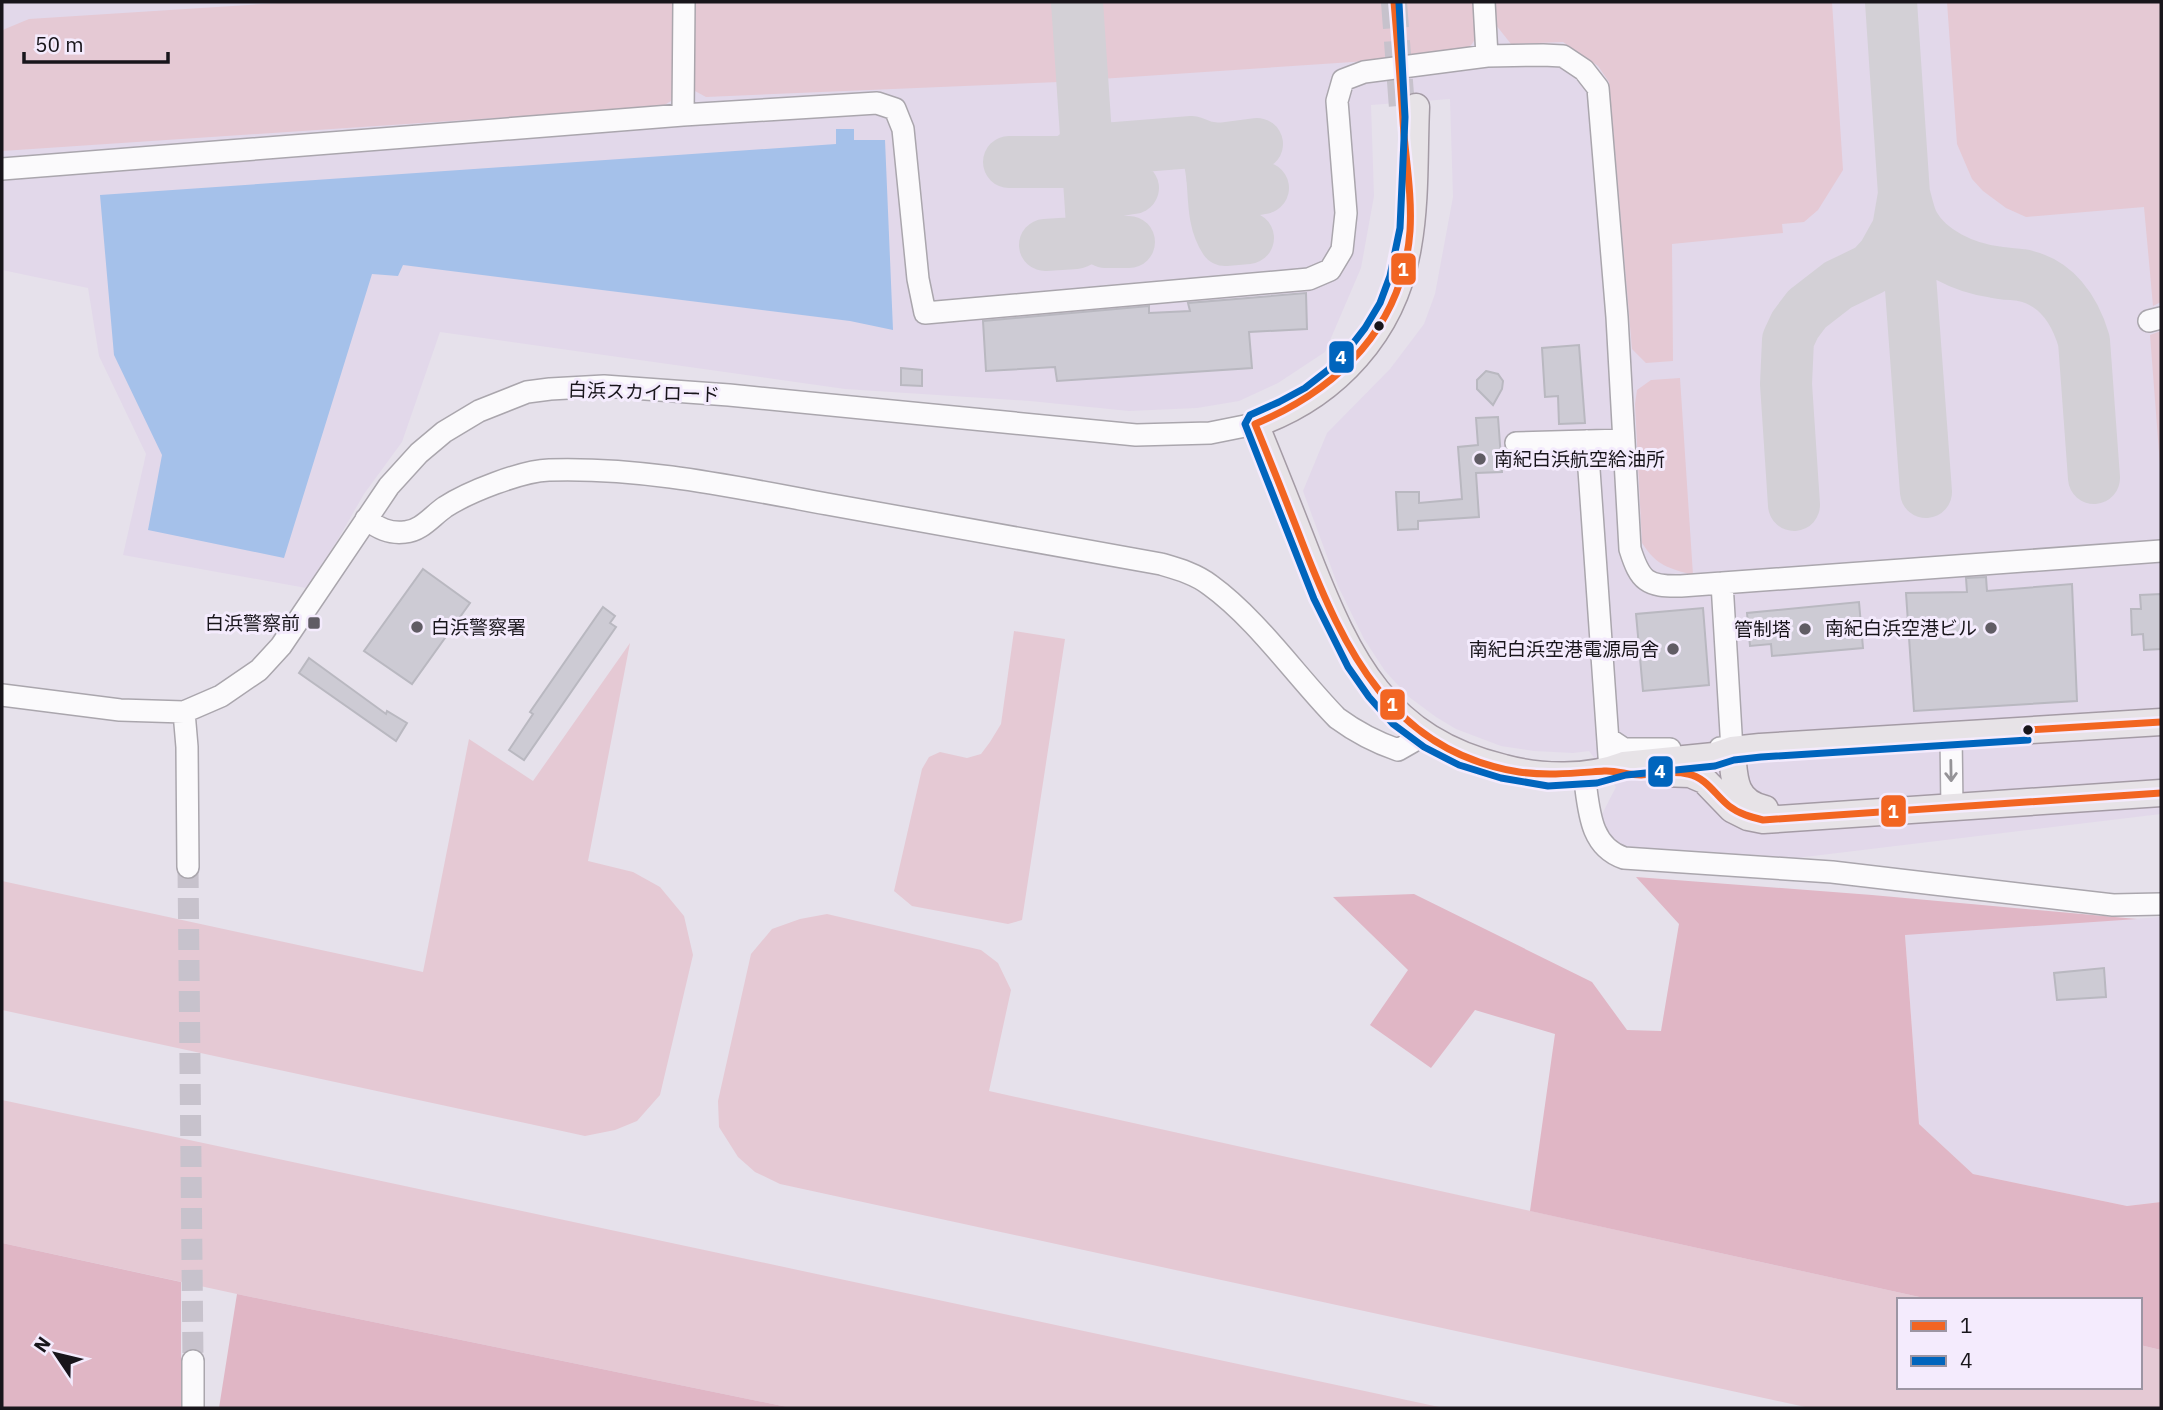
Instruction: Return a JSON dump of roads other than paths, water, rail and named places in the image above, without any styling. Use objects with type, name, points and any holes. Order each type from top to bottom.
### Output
[{"type":"main road","points":[[1409,108],[1409,246],[1394,296],[1381,323],[1366,346],[1322,390],[1303,404],[1255,424],[1325,601],[1351,655],[1382,699],[1419,731],[1445,746],[1488,764],[1517,772],[1690,774],[1704,780],[1732,809],[1748,817],[1763,820],[2161,793]]},
{"type":"main road","points":[[1610,771],[1624,765],[1714,757],[1732,750],[2161,722]]},
{"type":"main road","points":[[1732,750],[1735,786],[1742,797],[1758,807],[1814,817]]},
{"type":"street","points":[[683,115],[684,2]]},
{"type":"street","points":[[1484,2],[1487,56]]},
{"type":"street","points":[[2,169],[683,115],[877,103],[895,109],[903,129],[918,279],[925,313],[1309,279],[1319,275],[1329,270],[1342,250],[1346,213],[1337,101],[1343,80],[1364,72],[1487,56],[1563,56],[1584,70],[1598,88],[1617,317],[1630,549],[1637,571],[1644,579],[1661,587],[2161,551]]},
{"type":"street","name":"白浜スカイロード","points":[[2,695],[120,710],[184,712],[221,696],[259,670],[281,646],[366,519],[419,453],[444,432],[479,411],[527,392],[604,386],[729,395],[1136,435],[1210,433],[1255,424]]},
{"type":"street","points":[[1517,443],[1624,440]]},
{"type":"street","points":[[1587,442],[1610,771]]},
{"type":"street","points":[[366,519],[380,529],[393,533],[408,532],[420,527],[445,507],[477,490],[507,480],[544,470],[601,469],[691,479],[1161,564],[1186,572],[1209,584],[1236,607],[1336,718],[1354,730],[1376,743],[1398,750],[1412,742],[1419,731]]},
{"type":"street","points":[[1609,739],[1624,749],[1635,750],[1732,750],[1722,583]]},
{"type":"street","points":[[184,712],[188,867]]},
{"type":"street","points":[[1951,735],[1952,808]]},
{"type":"street","points":[[1584,774],[1595,836],[1608,850],[1624,858],[1832,872],[2113,905],[2161,904]]},
{"type":"street","points":[[193,1361],[193,1408]]},
{"type":"water","points":[[836,129],[854,129],[854,140],[885,140],[893,330],[850,321],[403,265],[398,276],[372,274],[284,558],[148,530],[162,455],[114,355],[100,195],[836,144]]},
{"type":"tunnel","points":[[1394,2],[1402,108]]},
{"type":"tunnel","points":[[188,867],[193,1361]]},
{"type":"place","name":"南紀白浜航空給油所","points":[[1480,459]]},
{"type":"place","name":"白浜警察前","points":[[314,623]]},
{"type":"place","name":"白浜警察署","points":[[417,627]]},
{"type":"place","name":"南紀白浜空港ビル","points":[[1991,628]]},
{"type":"place","name":"管制塔","points":[[1805,629]]},
{"type":"place","name":"南紀白浜空港電源局舎","points":[[1673,649]]}]
